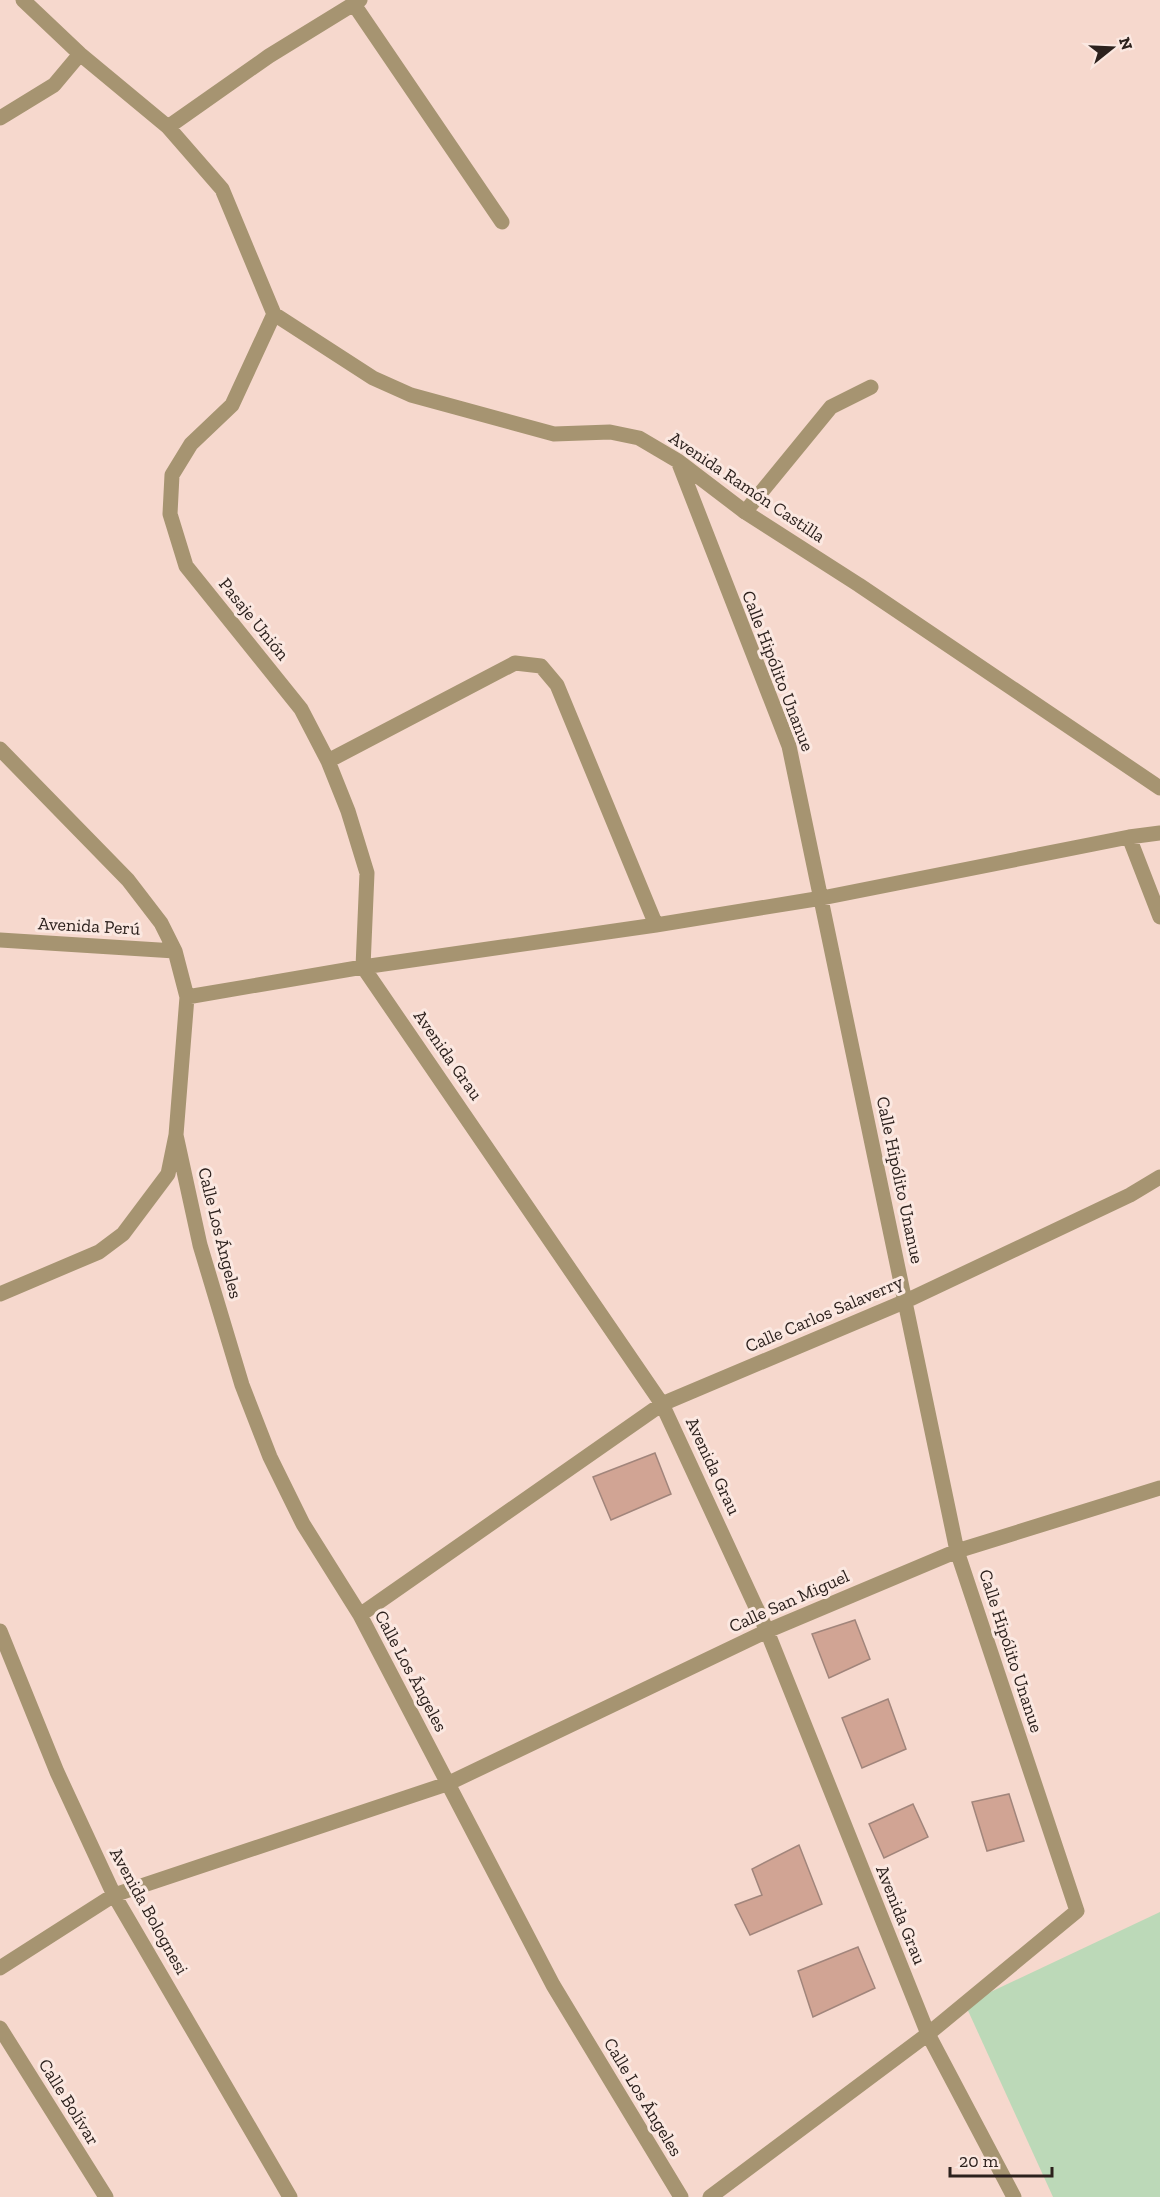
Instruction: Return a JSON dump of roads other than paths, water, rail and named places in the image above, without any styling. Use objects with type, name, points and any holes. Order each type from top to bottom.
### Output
[{"type":"street","points":[[23,0],[80,54],[168,127],[222,189],[274,314]]},
{"type":"street","points":[[168,127],[269,56],[356,2],[502,222]]},
{"type":"street","points":[[0,118],[54,85],[80,54]]},
{"type":"street","name":"Avenida Ramón Castilla","points":[[274,314],[373,378],[411,395],[555,434],[610,432],[639,438],[678,461],[745,512],[869,592],[1160,788]]},
{"type":"street","name":"Pasaje Unión","points":[[274,314],[232,405],[191,444],[172,476],[170,514],[186,566],[301,710],[328,760],[348,811],[367,873],[363,967]]},
{"type":"street","points":[[745,512],[831,408],[871,387]]},
{"type":"street","name":"Calle Hipólito Unanue","points":[[678,461],[789,746],[957,1551],[1077,1911],[928,2034]]},
{"type":"street","points":[[328,760],[515,663],[542,666],[557,685],[656,925]]},
{"type":"street","points":[[0,749],[128,880],[161,923],[175,951],[187,997],[176,1135],[168,1174],[123,1234],[99,1252],[0,1293]]},
{"type":"street","points":[[187,997],[363,967],[656,925],[822,898],[1160,833]]},
{"type":"street","points":[[1130,837],[1160,917]]},
{"type":"street","name":"Avenida Perú","points":[[0,940],[175,951]]},
{"type":"street","name":"Avenida Grau","points":[[363,967],[662,1404],[767,1631],[928,2034],[1014,2197]]},
{"type":"street","name":"Calle Los Ángeles","points":[[176,1135],[200,1245],[242,1386],[270,1457],[303,1524],[360,1615],[553,1985],[681,2197]]},
{"type":"street","name":"Calle Carlos Salaverry","points":[[360,1615],[662,1404],[906,1301],[1130,1195],[1160,1177]]},
{"type":"street","name":"Calle San Miguel","points":[[0,1968],[114,1895],[447,1784],[767,1631],[957,1551],[1160,1488]]},
{"type":"street","name":"Avenida Bolognesi","points":[[0,1631],[57,1772],[114,1895],[290,2197]]},
{"type":"street","name":"Calle Bolívar","points":[[0,2028],[106,2197]]},
{"type":"street","points":[[710,2197],[928,2034]]}]
